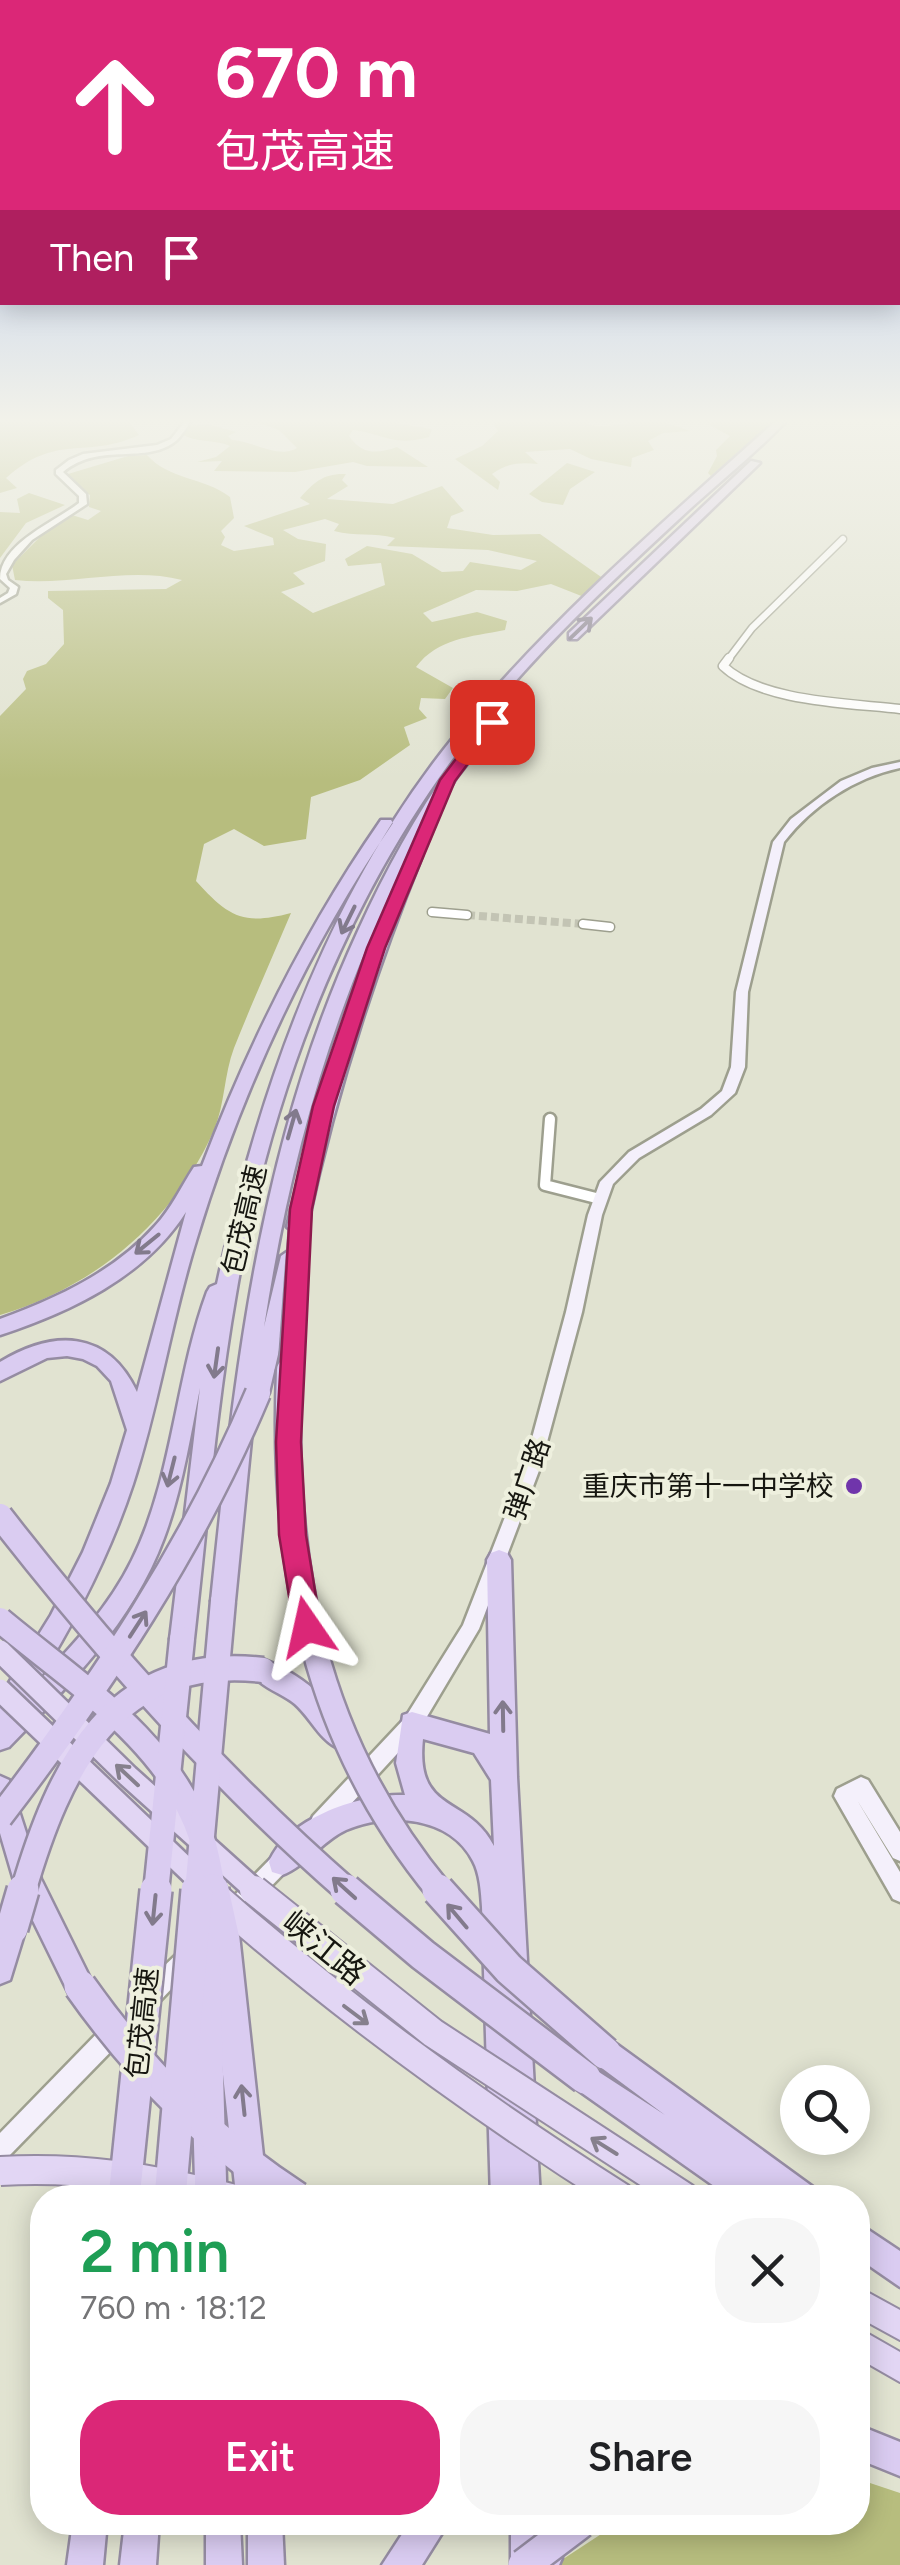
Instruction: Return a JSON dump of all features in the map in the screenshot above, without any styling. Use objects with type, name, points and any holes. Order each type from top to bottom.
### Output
[{"type":"highway","name":"包茂高速","points":[[125,2185],[182,1639],[213,1386],[236,1244],[268,1124],[322,976],[382,854],[454,747],[528,662],[649,541]]},
{"type":"highway","name":"包茂高速","points":[[171,2185],[252,1312],[291,1127],[312,1058],[362,936],[406,847],[448,780],[542,666],[674,541]]},
{"type":"highway","points":[[0,1720],[86,1572],[133,1448],[192,1222],[222,1136],[282,1004],[351,877],[398,807],[454,747]]},
{"type":"highway","points":[[0,1817],[138,1626],[217,1490],[269,1358],[324,1106],[374,955],[448,780]]},
{"type":"highway","points":[[0,1342],[120,1266],[160,1233],[222,1136]]},
{"type":"highway","points":[[301,1209],[290,1375],[292,1535],[312,1647],[352,1756]]},
{"type":"highway","points":[[0,1738],[94,1636],[137,1572],[163,1504],[201,1340],[236,1244]]},
{"type":"highway","points":[[0,1327],[52,1307]]},
{"type":"highway","points":[[0,1372],[36,1351],[60,1346],[105,1359],[127,1387],[132,1405],[133,1448]]},
{"type":"highway","points":[[0,1516],[127,1668],[299,1846],[440,1970],[585,2078],[739,2185]]},
{"type":"highway","points":[[499,1560],[504,1777],[524,2185]]},
{"type":"highway","points":[[0,1620],[144,1742],[177,1788],[202,1839],[224,1940],[251,2185]]},
{"type":"highway","name":"峡江路","points":[[0,1650],[190,1833],[357,1975],[548,2110],[666,2185]]},
{"type":"highway","points":[[0,1970],[38,1845],[62,1784],[102,1726],[126,1702],[181,1671],[238,1664],[263,1670],[303,1695],[352,1756],[398,1837],[454,1913],[524,1986],[605,2053],[784,2185]]},
{"type":"highway","name":"峡江路","points":[[0,1690],[170,1855],[338,2001],[532,2141],[601,2185]]},
{"type":"highway","points":[[434,1813],[415,1793],[406,1772],[412,1724],[482,1744],[504,1777]]},
{"type":"highway","points":[[208,1778],[204,1965],[211,2185]]},
{"type":"highway","points":[[0,1789],[29,1884],[45,1920],[80,1986],[116,2040],[162,2092],[212,2139],[278,2185]]},
{"type":"highway","points":[[282,1862],[313,1834],[370,1808],[406,1807],[434,1813],[458,1825],[478,1842],[493,1883],[505,2185]]},
{"type":"highway","points":[[0,2171],[83,2168],[167,2185]]},
{"type":"highway","points":[[870,2248],[900,2270]]},
{"type":"highway","points":[[870,2264],[900,2281]]},
{"type":"highway","points":[[870,2308],[900,2326]]},
{"type":"highway","points":[[870,2349],[900,2368]]},
{"type":"highway","points":[[870,2447],[900,2460]]},
{"type":"highway","points":[[870,2458],[900,2467]]},
{"type":"highway","points":[[86,2565],[89,2535]]},
{"type":"highway","points":[[138,2565],[141,2535]]},
{"type":"highway","points":[[223,2535],[224,2565]]},
{"type":"highway","points":[[266,2535],[266,2565]]},
{"type":"highway","points":[[400,2565],[422,2535]]},
{"type":"highway","points":[[526,2565],[527,2535]]},
{"type":"highway","points":[[543,2535],[544,2565]]},
{"type":"highway","points":[[526,2565],[564,2535]]},
{"type":"main road","name":"弹广路","points":[[0,2149],[412,1724],[470,1629],[499,1560],[549,1412],[607,1182],[634,1156],[706,1112],[728,1093],[738,1066],[742,992],[779,842],[796,821],[845,783],[900,765]]},
{"type":"main road","points":[[900,1851],[853,1791],[900,1892]]},
{"type":"street","points":[[0,601],[12,594],[14,587],[2,574],[28,541]]},
{"type":"street","points":[[841,541],[752,628],[723,666],[736,680],[773,690],[900,709]]},
{"type":"street","points":[[432,912],[466,915]]},
{"type":"street","points":[[583,924],[610,927]]},
{"type":"street","points":[[550,1119],[544,1185],[600,1199]]},
{"type":"green space","points":[[0,541],[13,541],[0,558]]},
{"type":"green space","points":[[36,541],[223,541],[221,545],[234,551],[274,545],[273,541],[308,541],[326,544],[325,561],[293,573],[305,584],[281,592],[313,613],[385,585],[381,563],[348,566],[345,559],[367,546],[412,554],[442,572],[463,571],[470,562],[521,570],[537,561],[488,550],[387,546],[392,541],[550,541],[604,579],[584,597],[551,584],[517,591],[476,590],[423,613],[432,622],[477,612],[507,621],[505,630],[456,640],[425,657],[416,667],[453,688],[445,699],[421,698],[419,709],[427,718],[404,727],[410,745],[360,780],[311,797],[306,839],[264,846],[234,829],[204,844],[196,881],[217,903],[248,918],[291,913],[234,1048],[214,1130],[177,1193],[128,1246],[68,1287],[0,1315],[0,716],[26,689],[23,679],[27,671],[46,664],[64,644],[63,610],[48,598],[48,591],[166,589],[182,580],[121,575],[15,580],[12,565]]},
{"type":"green space","points":[[870,2483],[900,2493],[900,2565],[554,2565],[600,2535],[870,2535]]},
{"type":"tunnel","points":[[467,915],[583,924]]},
{"type":"place","name":"重庆市第十一中学校","points":[[854,1486]]},
{"type":"route","points":[[307,1627],[292,1535],[289,1442],[301,1209],[324,1106],[376,948],[448,780],[492,722]]}]
